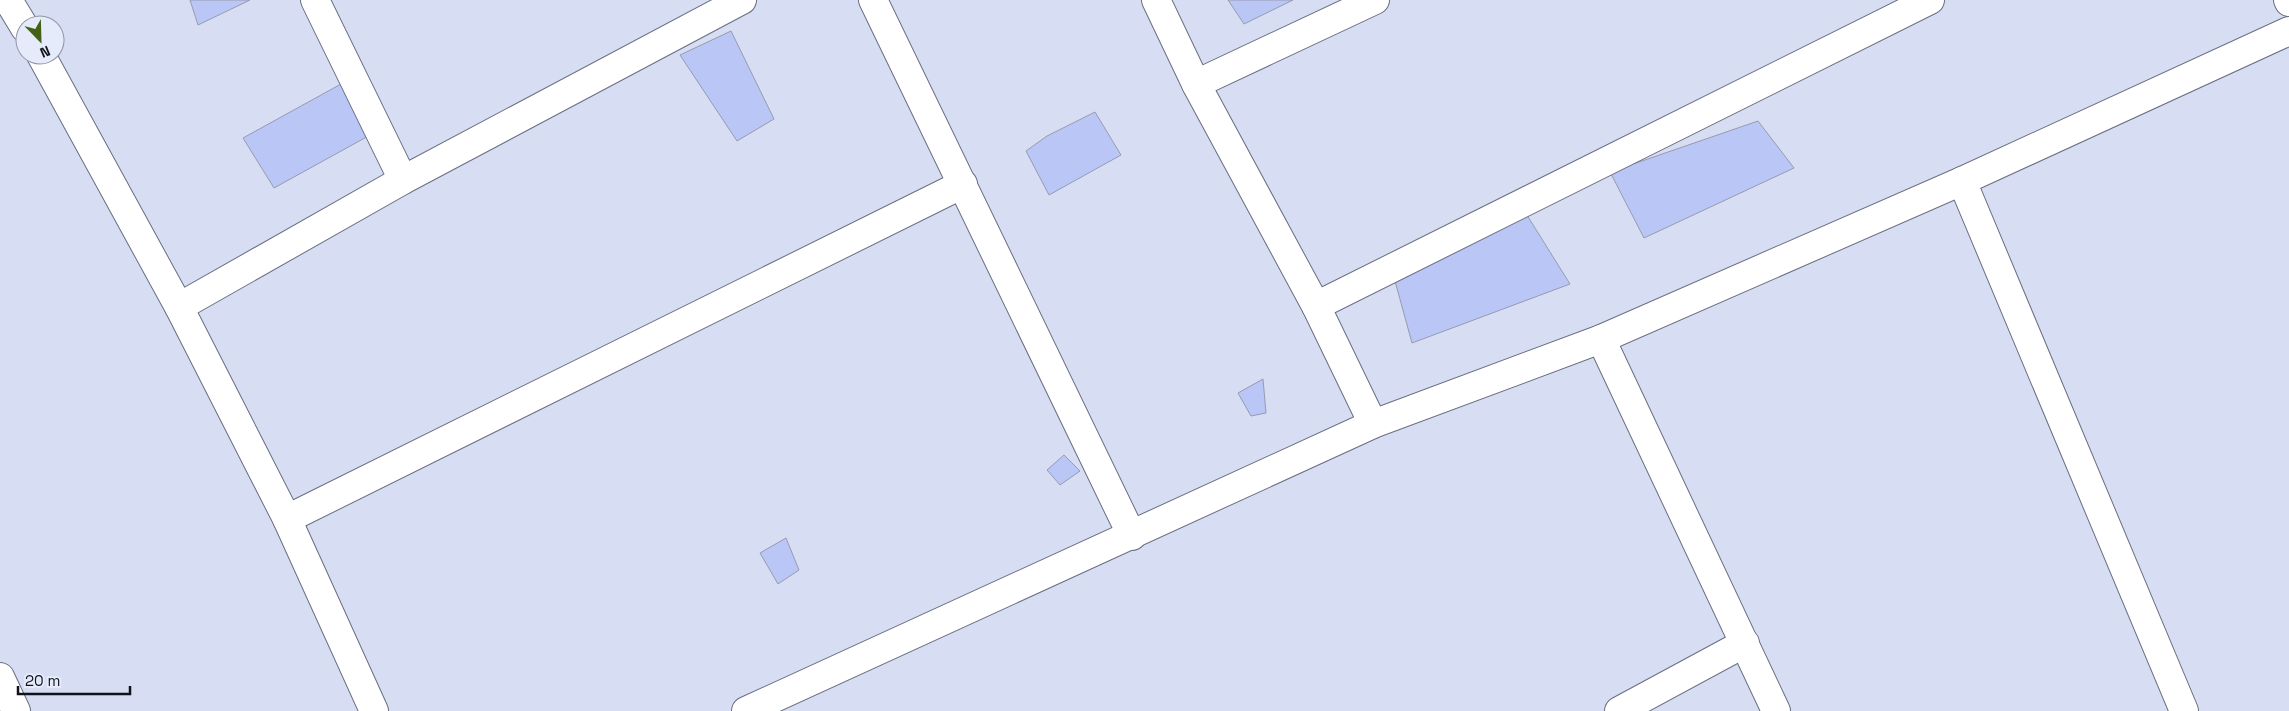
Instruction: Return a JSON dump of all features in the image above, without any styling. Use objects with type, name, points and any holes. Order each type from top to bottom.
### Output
[{"type":"street","points":[[8,0],[17,15]]},
{"type":"street","points":[[315,0],[403,180]]},
{"type":"street","points":[[179,307],[403,180],[742,0]]},
{"type":"street","points":[[873,0],[1132,536]]},
{"type":"street","points":[[1156,0],[1196,84],[1316,306],[1373,424]]},
{"type":"street","points":[[1196,84],[1375,0]]},
{"type":"street","points":[[1316,306],[1930,0]]},
{"type":"street","points":[[746,711],[864,655],[1132,536],[1373,424],[1601,339],[1962,180],[2289,31]]},
{"type":"street","points":[[46,65],[179,307],[288,519],[374,711]]},
{"type":"street","points":[[1962,180],[2184,711]]},
{"type":"street","points":[[288,519],[963,184]]},
{"type":"street","points":[[1601,339],[1776,711]]},
{"type":"street","points":[[1619,711],[1745,643]]},
{"type":"street","points":[[0,678],[16,711]]},
{"type":"building","points":[[190,0],[250,0],[198,25]]},
{"type":"building","points":[[1228,0],[1293,0],[1244,24]]},
{"type":"building","points":[[731,31],[774,119],[737,141],[680,55]]},
{"type":"building","points":[[341,84],[372,134],[274,188],[243,138]]},
{"type":"building","points":[[1095,112],[1121,155],[1049,195],[1026,151],[1047,136]]},
{"type":"building","points":[[1758,121],[1794,168],[1644,238],[1610,172]]},
{"type":"building","points":[[1525,212],[1570,284],[1412,343],[1395,281]]},
{"type":"building","points":[[1263,379],[1266,413],[1251,416],[1238,393]]},
{"type":"building","points":[[1064,455],[1080,471],[1060,485],[1047,470]]},
{"type":"building","points":[[786,538],[799,570],[778,584],[760,553]]}]
